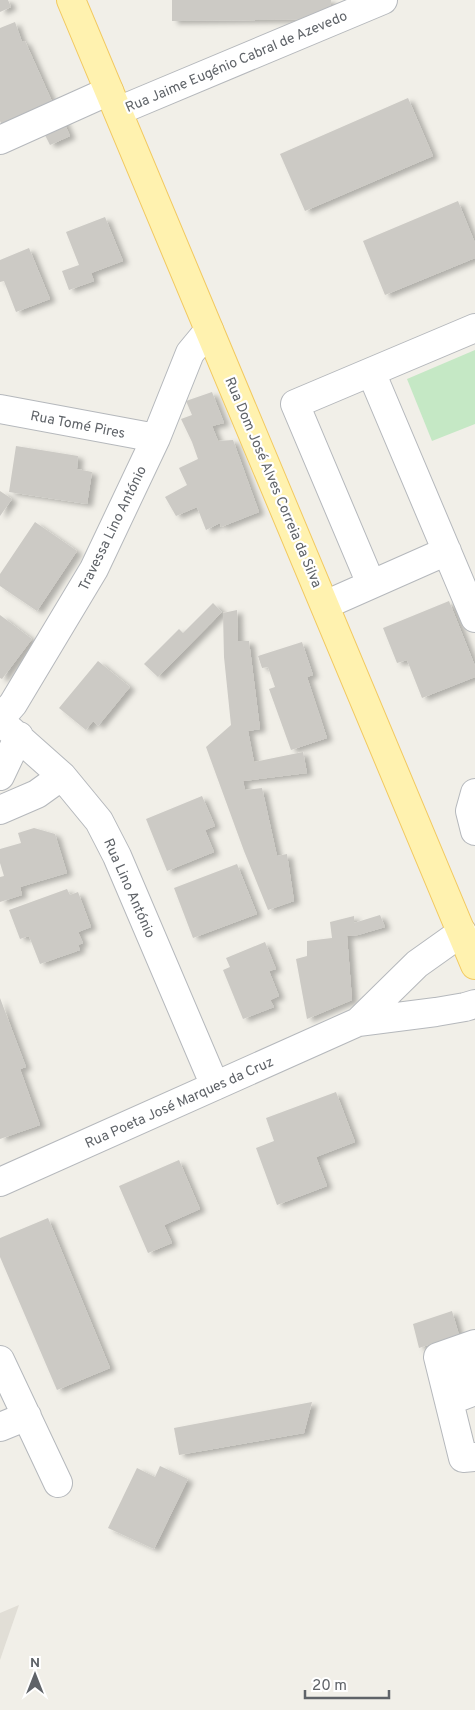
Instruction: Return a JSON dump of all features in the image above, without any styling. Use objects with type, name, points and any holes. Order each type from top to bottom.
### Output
[{"type":"main road","name":"Rua Dom José Alves Correia da Silva","points":[[71,0],[475,965]]},
{"type":"street","name":"Rua Jaime Eugénio Cabral de Azevedo","points":[[0,140],[113,101],[382,0]]},
{"type":"street","points":[[371,584],[295,404],[475,328]]},
{"type":"street","name":"Travessa Lino António","points":[[0,776],[6,725],[13,704],[94,569],[156,438],[190,353],[209,330]]},
{"type":"street","points":[[371,372],[475,618]]},
{"type":"street","name":"Rua Tomé Pires","points":[[0,409],[156,438]]},
{"type":"street","points":[[325,605],[447,552]]},
{"type":"street","name":"Rua Lino António","points":[[6,725],[62,776],[100,821],[117,856],[215,1086]]},
{"type":"street","points":[[0,810],[37,794],[62,776]]},
{"type":"street","points":[[475,793],[470,811],[475,831]]},
{"type":"street","name":"Rua Poeta José Marques da Cruz","points":[[358,1022],[417,964],[462,932]]},
{"type":"street","name":"Rua Poeta José Marques da Cruz","points":[[0,1182],[358,1022],[436,1012],[475,1004]]},
{"type":"street","points":[[475,1344],[438,1357],[446,1388],[465,1425],[463,1458],[475,1457]]},
{"type":"street","points":[[0,1360],[58,1483]]},
{"type":"street","points":[[446,1388],[475,1366]]},
{"type":"street","points":[[446,1388],[475,1391]]},
{"type":"street","points":[[0,1427],[27,1416]]},
{"type":"shaded area","points":[[19,1605],[0,1660],[0,1613]]},
{"type":"green space","points":[[475,350],[475,424],[432,441],[407,379]]},
{"type":"building","points":[[0,0],[8,0],[11,7],[0,12]]},
{"type":"building","points":[[172,0],[331,0],[330,19],[172,21]]},
{"type":"building","points":[[15,22],[22,42],[25,41],[55,108],[4,130],[0,121],[0,28]]},
{"type":"building","points":[[408,98],[433,156],[305,211],[280,154]]},
{"type":"building","points":[[62,118],[70,136],[50,145],[41,127]]},
{"type":"building","points":[[458,201],[475,243],[475,258],[385,295],[363,241]]},
{"type":"building","points":[[105,217],[123,261],[91,273],[94,281],[69,290],[62,271],[79,265],[66,232]]},
{"type":"building","points":[[29,248],[50,299],[16,312],[4,281],[0,282],[0,260]]},
{"type":"building","points":[[212,392],[224,423],[212,426],[218,441],[233,440],[259,512],[221,527],[220,523],[206,530],[197,507],[176,516],[165,497],[187,485],[179,468],[198,459],[181,419],[192,415],[186,401]]},
{"type":"building","points":[[16,446],[78,456],[77,469],[92,472],[87,504],[9,492]]},
{"type":"building","points":[[0,491],[12,499],[0,516]]},
{"type":"building","points":[[35,522],[77,551],[37,611],[0,586],[0,574]]},
{"type":"building","points":[[449,601],[475,666],[475,677],[422,698],[407,660],[397,663],[383,628]]},
{"type":"building","points":[[213,603],[222,612],[158,677],[144,664],[179,629],[183,633]]},
{"type":"building","points":[[237,610],[238,641],[249,641],[260,729],[248,731],[254,762],[303,752],[307,773],[243,781],[245,790],[262,788],[277,856],[287,854],[294,901],[268,910],[206,747],[231,725],[224,657],[223,613]]},
{"type":"building","points":[[0,615],[32,639],[2,679],[0,678]]},
{"type":"building","points":[[302,642],[313,675],[307,677],[327,738],[291,750],[269,689],[275,687],[268,667],[262,668],[258,656]]},
{"type":"building","points":[[98,661],[130,687],[98,726],[93,721],[86,730],[59,708]]},
{"type":"building","points":[[202,796],[215,826],[205,830],[214,852],[167,871],[146,819]]},
{"type":"building","points":[[34,828],[55,834],[67,873],[20,887],[22,895],[0,902],[0,877],[4,876],[0,863],[0,849],[21,843],[18,833]]},
{"type":"building","points":[[237,864],[257,914],[193,938],[174,888]]},
{"type":"building","points":[[67,889],[70,895],[78,892],[91,927],[78,932],[83,943],[78,945],[80,950],[40,964],[29,936],[20,939],[9,910]]},
{"type":"building","points":[[380,915],[385,927],[358,935],[347,936],[352,1000],[307,1019],[296,959],[307,956],[307,941],[332,938],[330,922],[354,916],[354,923]]},
{"type":"building","points":[[265,942],[276,969],[269,971],[279,996],[270,1000],[274,1007],[243,1019],[223,970],[230,967],[226,958]]},
{"type":"building","points":[[0,998],[26,1067],[20,1069],[40,1125],[0,1139]]},
{"type":"building","points":[[336,1092],[355,1142],[316,1157],[327,1186],[277,1205],[256,1148],[274,1141],[266,1118]]},
{"type":"building","points":[[179,1160],[200,1209],[164,1225],[172,1243],[148,1253],[119,1186]]},
{"type":"building","points":[[48,1218],[110,1368],[57,1390],[0,1257],[0,1238]]},
{"type":"building","points":[[452,1311],[459,1335],[419,1348],[413,1324]]},
{"type":"building","points":[[312,1402],[304,1433],[179,1455],[174,1428]]},
{"type":"building","points":[[160,1466],[188,1479],[154,1549],[108,1528],[137,1468],[155,1477]]}]
